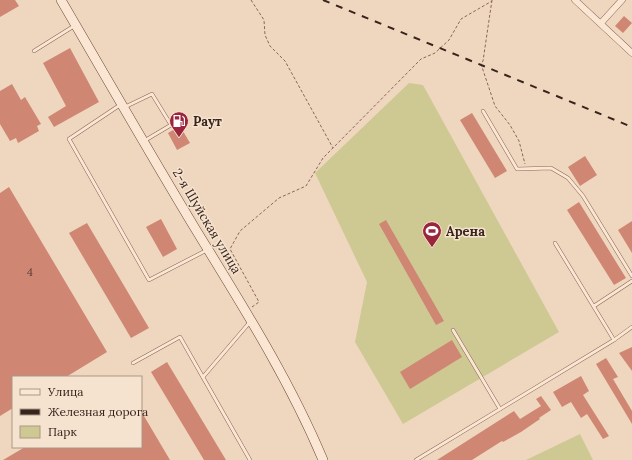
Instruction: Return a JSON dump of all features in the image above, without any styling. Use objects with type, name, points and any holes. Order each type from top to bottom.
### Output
[{"type":"street","name":"2-я Шуйская улица","points":[[61,0],[143,142],[252,320],[295,398],[323,460]]},
{"type":"street","points":[[575,0],[632,53]]},
{"type":"street","points":[[600,23],[622,0]]},
{"type":"lane","points":[[34,51],[76,26]]},
{"type":"lane","points":[[143,142],[172,125],[152,94],[122,106],[69,139],[150,280],[208,249]]},
{"type":"lane","points":[[483,111],[517,169],[551,168],[568,178],[583,196],[632,276]]},
{"type":"lane","points":[[555,243],[614,340]]},
{"type":"lane","points":[[594,306],[632,281]]},
{"type":"lane","points":[[203,377],[252,320]]},
{"type":"lane","points":[[416,460],[614,340],[632,327]]},
{"type":"lane","points":[[452,330],[500,409]]},
{"type":"lane","points":[[133,363],[180,337],[250,460]]},
{"type":"path","points":[[252,0],[264,20],[265,35],[270,46],[285,61],[334,148]]},
{"type":"path","points":[[246,310],[259,302],[230,249],[240,231],[279,198],[306,186],[323,158],[421,59],[435,53],[449,40],[461,19],[492,1]]},
{"type":"path","points":[[492,1],[483,61],[481,64],[495,106],[510,125],[519,142],[526,168]]},
{"type":"green space","name":"Арена","points":[[409,83],[423,85],[559,332],[403,424],[355,342],[367,282],[315,173]]},
{"type":"green space","points":[[580,434],[593,460],[526,460]]},
{"type":"building","points":[[0,0],[15,0],[19,6],[0,17]]},
{"type":"building","points":[[624,16],[632,23],[623,33],[615,26]]},
{"type":"building","points":[[70,48],[99,102],[54,127],[48,117],[66,106],[43,63]]},
{"type":"building","points":[[12,84],[21,100],[25,97],[41,124],[37,126],[39,131],[18,143],[16,138],[10,141],[0,124],[0,91]]},
{"type":"building","points":[[472,113],[507,171],[495,178],[460,120]]},
{"type":"building","name":"Раут","points":[[180,126],[190,143],[177,150],[168,133]]},
{"type":"building","points":[[585,156],[597,175],[580,186],[568,167]]},
{"type":"building","points":[[9,187],[107,352],[68,376],[12,376],[12,409],[0,416],[0,193]]},
{"type":"building","points":[[579,202],[626,278],[614,285],[567,210]]},
{"type":"building","points":[[161,219],[177,249],[163,257],[146,227]]},
{"type":"building","points":[[386,220],[444,321],[436,325],[379,224]]},
{"type":"building","points":[[632,221],[632,253],[618,230]]},
{"type":"building","points":[[87,223],[149,328],[131,338],[69,233]]},
{"type":"building","points":[[452,340],[462,357],[410,389],[400,372]]},
{"type":"building","points":[[632,347],[632,371],[619,353]]},
{"type":"building","points":[[606,358],[618,377],[613,379],[632,411],[632,424],[596,364]]},
{"type":"building","points":[[167,362],[226,460],[204,460],[151,372]]},
{"type":"building","points":[[581,376],[589,391],[583,395],[609,436],[603,439],[587,414],[581,418],[571,402],[562,407],[553,392]]},
{"type":"building","points":[[541,396],[551,410],[521,432],[503,442],[502,441],[472,460],[437,460],[514,411],[520,419],[541,406],[536,399]]},
{"type":"building","points":[[142,413],[170,460],[3,460],[23,448],[142,448]]},
{"type":"railway","points":[[323,0],[632,127]]},
{"type":"place","name":"Раут","points":[[179,138]]},
{"type":"place","name":"Арена","points":[[432,248]]}]
